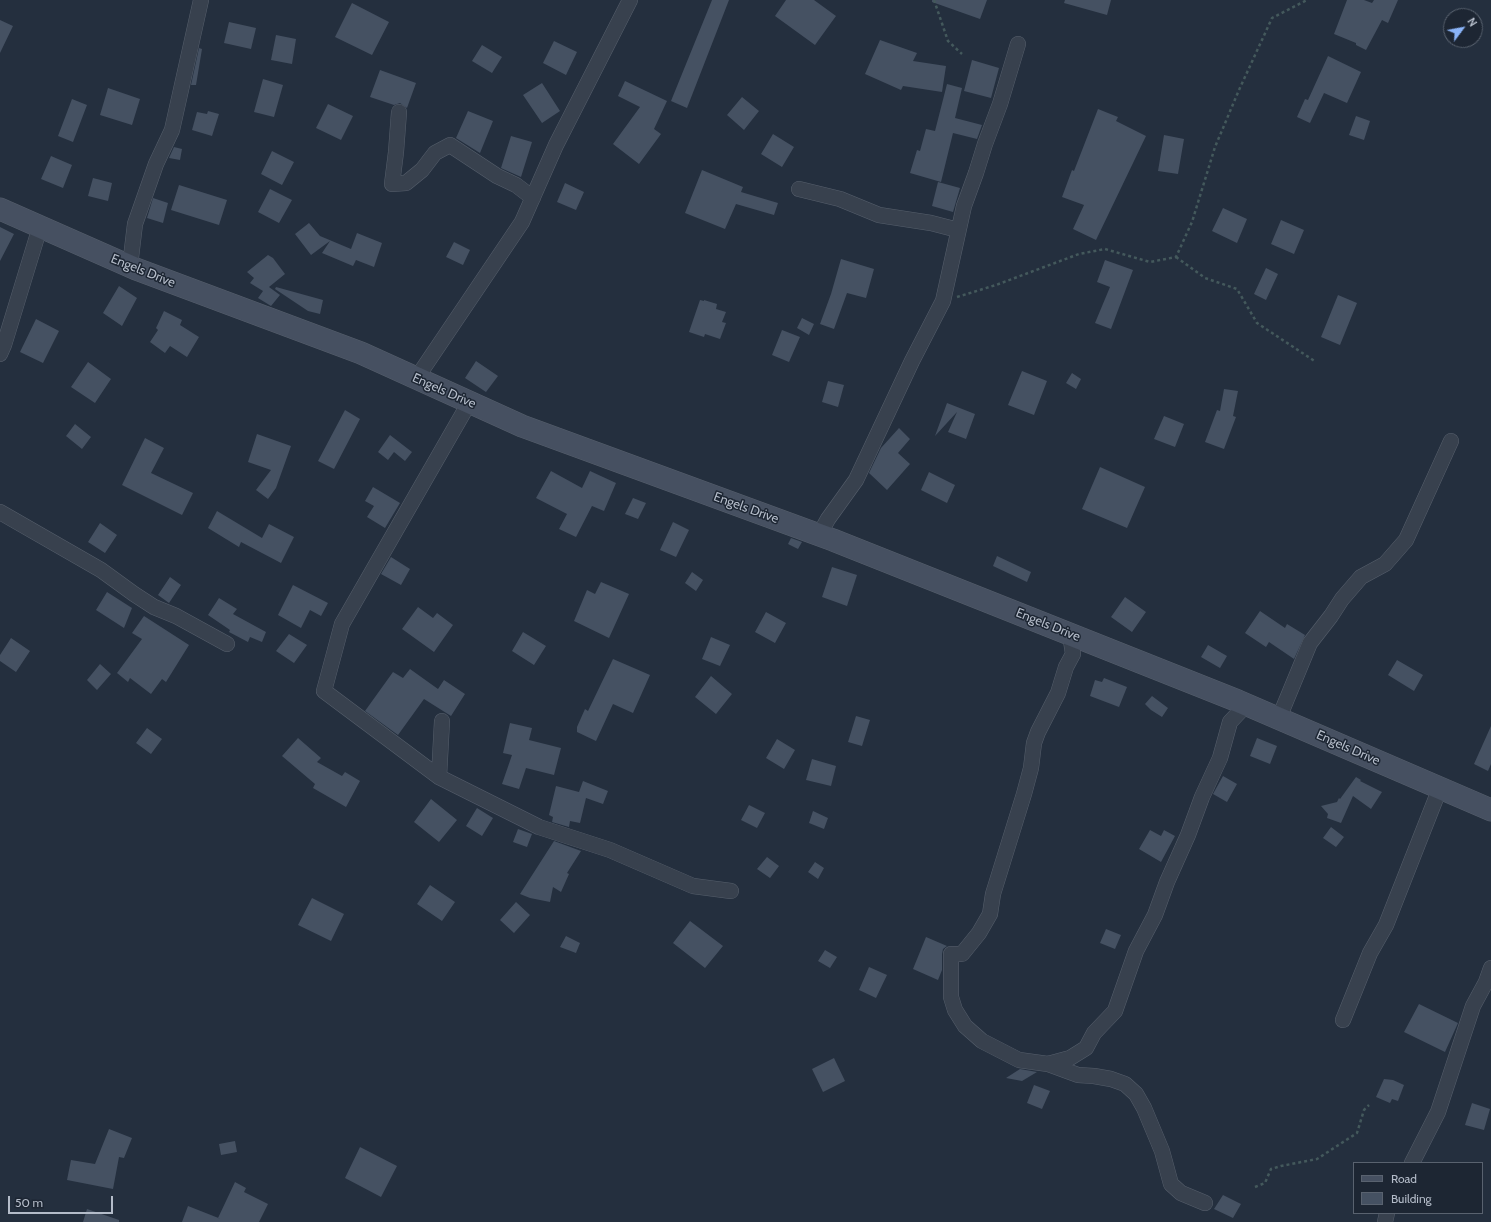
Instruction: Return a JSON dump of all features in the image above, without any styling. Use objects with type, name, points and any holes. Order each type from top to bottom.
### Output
[{"type":"street","points":[[130,266],[135,224],[156,164],[172,130],[201,0]]},
{"type":"street","points":[[416,380],[522,222],[556,145],[630,0]]},
{"type":"street","points":[[819,535],[828,519],[856,480],[912,361],[943,301],[964,206],[1000,104],[1018,44]]},
{"type":"street","points":[[399,112],[392,184],[406,183],[422,170],[435,152],[450,145],[497,176],[516,185],[533,198]]},
{"type":"street","points":[[798,189],[840,199],[880,215],[931,223],[958,230]]},
{"type":"street","name":"Engels Drive","points":[[0,209],[130,266],[361,353],[416,380],[522,426],[819,535],[1247,704],[1491,810]]},
{"type":"street","points":[[0,354],[40,227]]},
{"type":"street","points":[[469,403],[342,624],[324,691],[439,777],[539,827],[610,850],[693,886],[731,891]]},
{"type":"street","points":[[1279,718],[1310,643],[1342,599],[1362,577],[1385,564],[1406,540],[1451,441]]},
{"type":"street","points":[[0,512],[101,570],[154,607],[176,616],[227,644]]},
{"type":"street","points":[[1070,634],[1073,654],[1058,693],[1034,743],[1031,768],[995,887],[990,914],[979,933],[962,954],[951,954],[951,997],[955,1010],[965,1026],[982,1040],[1019,1060],[1048,1064],[1078,1075],[1111,1079],[1126,1084],[1136,1094],[1144,1108],[1162,1151],[1171,1184],[1181,1193],[1205,1203]]},
{"type":"street","points":[[1048,1064],[1070,1058],[1086,1048],[1094,1033],[1116,1011],[1136,951],[1155,915],[1202,797],[1220,758],[1230,722],[1247,704]]},
{"type":"street","points":[[439,777],[442,721]]},
{"type":"street","points":[[1343,1020],[1370,953],[1386,925],[1440,788]]},
{"type":"street","points":[[1413,1162],[1438,1112],[1473,1006],[1486,982],[1491,968]]},
{"type":"path","points":[[934,0],[948,41],[962,54]]},
{"type":"path","points":[[1176,257],[1192,222],[1215,148],[1239,90],[1272,18],[1307,0]]},
{"type":"path","points":[[943,301],[996,285],[1079,254],[1105,248],[1150,262],[1176,257],[1205,278],[1237,289],[1257,323],[1316,362]]},
{"type":"path","points":[[1255,1187],[1265,1183],[1271,1169],[1317,1159],[1357,1133],[1364,1110],[1369,1105]]},
{"type":"building","points":[[712,0],[729,0],[687,108],[671,101]]},
{"type":"building","points":[[786,0],[814,0],[836,16],[815,45],[775,16]]},
{"type":"building","points":[[932,0],[987,0],[980,19],[932,2]]},
{"type":"building","points":[[1065,0],[1111,0],[1107,15],[1064,3]]},
{"type":"building","points":[[1347,0],[1364,0],[1372,3],[1374,0],[1398,0],[1388,23],[1382,20],[1366,50],[1356,45],[1356,43],[1334,34]]},
{"type":"building","points":[[352,3],[389,22],[372,55],[335,37]]},
{"type":"building","points":[[0,20],[13,26],[0,53]]},
{"type":"building","points":[[229,22],[256,28],[251,49],[224,43]]},
{"type":"building","points":[[276,35],[296,39],[292,64],[271,60]]},
{"type":"building","points":[[880,40],[917,53],[913,61],[946,66],[942,92],[903,86],[901,90],[865,74]]},
{"type":"building","points":[[554,41],[577,52],[566,75],[543,63]]},
{"type":"building","points":[[482,45],[502,57],[492,73],[472,61]]},
{"type":"building","points":[[199,48],[202,49],[196,85],[191,85]]},
{"type":"building","points":[[1328,56],[1361,72],[1347,103],[1324,93],[1310,123],[1297,117],[1305,99],[1308,100]]},
{"type":"building","points":[[972,60],[999,68],[991,98],[964,91]]},
{"type":"building","points":[[380,70],[416,83],[407,108],[400,103],[394,105],[370,97]]},
{"type":"building","points":[[263,79],[283,85],[274,117],[254,112]]},
{"type":"building","points":[[625,81],[667,101],[654,129],[661,134],[639,164],[613,144],[640,107],[618,96]]},
{"type":"building","points":[[542,83],[560,111],[542,123],[523,95]]},
{"type":"building","points":[[947,84],[962,88],[955,118],[982,125],[977,139],[953,133],[941,182],[910,173],[917,150],[920,151],[926,129],[935,131]]},
{"type":"building","points":[[108,88],[140,99],[132,125],[100,115]]},
{"type":"building","points":[[742,97],[759,111],[744,130],[727,115]]},
{"type":"building","points":[[72,99],[87,105],[73,142],[58,136]]},
{"type":"building","points":[[328,104],[353,116],[341,140],[316,128]]},
{"type":"building","points":[[1098,109],[1118,117],[1116,121],[1146,136],[1096,240],[1073,229],[1084,205],[1062,197],[1072,170],[1074,171]]},
{"type":"building","points":[[208,111],[219,114],[212,136],[192,130],[197,112],[207,114]]},
{"type":"building","points":[[468,111],[493,121],[480,153],[456,138]]},
{"type":"building","points":[[1356,116],[1370,121],[1364,140],[1349,135]]},
{"type":"building","points":[[773,134],[794,147],[782,167],[761,154]]},
{"type":"building","points":[[1164,135],[1184,139],[1178,174],[1158,171]]},
{"type":"building","points":[[511,136],[532,142],[521,177],[501,168]]},
{"type":"building","points":[[174,147],[182,149],[180,160],[169,158]]},
{"type":"building","points":[[272,151],[294,162],[282,185],[261,174]]},
{"type":"building","points":[[51,156],[72,165],[63,188],[41,179]]},
{"type":"building","points":[[702,170],[743,187],[741,192],[778,203],[774,215],[736,204],[725,229],[685,213]]},
{"type":"building","points":[[93,178],[112,183],[108,201],[88,196]]},
{"type":"building","points":[[938,182],[960,188],[953,212],[932,206]]},
{"type":"building","points":[[565,183],[584,192],[576,210],[557,202]]},
{"type":"building","points":[[179,185],[227,200],[219,225],[171,210]]},
{"type":"building","points":[[270,189],[292,200],[279,223],[258,212]]},
{"type":"building","points":[[153,198],[168,203],[163,223],[147,218]]},
{"type":"building","points":[[1223,208],[1247,219],[1237,243],[1212,231]]},
{"type":"building","points":[[1281,220],[1304,230],[1294,254],[1271,244]]},
{"type":"building","points":[[309,223],[320,236],[351,249],[357,233],[382,243],[374,267],[356,260],[353,266],[322,253],[330,241],[311,255],[295,234]]},
{"type":"building","points":[[0,227],[14,234],[0,261]]},
{"type":"building","points":[[454,242],[470,250],[463,265],[446,257]]},
{"type":"building","points":[[268,255],[273,258],[285,274],[269,287],[280,295],[271,306],[258,298],[263,291],[250,283],[254,278],[247,272]]},
{"type":"building","points":[[841,259],[874,269],[866,298],[847,293],[834,329],[820,324],[831,294]]},
{"type":"building","points":[[1105,260],[1133,270],[1111,329],[1095,323],[1110,287],[1097,282]]},
{"type":"building","points":[[1266,268],[1278,274],[1266,300],[1254,294]]},
{"type":"building","points":[[119,286],[137,298],[122,326],[103,313]]},
{"type":"building","points":[[276,287],[323,300],[320,314],[308,311],[275,289]]},
{"type":"building","points":[[1338,295],[1357,303],[1340,345],[1321,337]]},
{"type":"building","points":[[700,300],[717,304],[716,309],[726,312],[722,322],[726,323],[720,339],[705,334],[704,337],[689,332]]},
{"type":"building","points":[[164,311],[182,320],[180,325],[199,337],[187,357],[170,346],[165,353],[150,342],[158,330],[156,328]]},
{"type":"building","points":[[802,318],[814,324],[809,335],[797,328]]},
{"type":"building","points":[[36,319],[59,331],[43,363],[20,352]]},
{"type":"building","points":[[782,330],[800,337],[789,362],[772,355]]},
{"type":"building","points":[[476,361],[498,376],[486,392],[465,378]]},
{"type":"building","points":[[88,362],[111,379],[95,403],[71,387]]},
{"type":"building","points":[[1022,371],[1047,381],[1034,415],[1008,405]]},
{"type":"building","points":[[1072,373],[1081,379],[1076,389],[1066,383]]},
{"type":"building","points":[[828,381],[844,385],[838,407],[822,402]]},
{"type":"building","points":[[1224,389],[1238,391],[1233,416],[1236,417],[1224,449],[1205,442],[1217,410],[1220,411]]},
{"type":"building","points":[[947,403],[975,414],[966,439],[948,432],[957,412],[935,436]]},
{"type":"building","points":[[345,410],[360,419],[334,469],[318,461]]},
{"type":"building","points":[[1164,416],[1184,424],[1175,447],[1154,439]]},
{"type":"building","points":[[75,424],[91,437],[82,449],[66,436]]},
{"type":"building","points":[[899,428],[910,439],[898,453],[910,464],[887,490],[869,473],[881,448]]},
{"type":"building","points":[[257,434],[291,446],[276,488],[268,499],[256,490],[271,470],[248,462]]},
{"type":"building","points":[[390,435],[412,452],[405,461],[394,452],[388,460],[378,452]]},
{"type":"building","points":[[145,438],[164,448],[151,473],[193,493],[182,515],[122,485]]},
{"type":"building","points":[[1100,467],[1145,487],[1127,528],[1082,509]]},
{"type":"building","points":[[551,471],[582,488],[590,471],[616,483],[604,511],[592,506],[576,537],[559,529],[567,514],[536,498]]},
{"type":"building","points":[[929,472],[955,485],[947,503],[921,490]]},
{"type":"building","points":[[373,487],[400,503],[385,528],[367,517],[374,506],[365,501]]},
{"type":"building","points":[[633,498],[646,503],[638,519],[625,514]]},
{"type":"building","points":[[217,511],[262,538],[269,524],[294,537],[281,563],[241,542],[239,547],[208,528]]},
{"type":"building","points":[[673,522],[689,530],[676,557],[660,550]]},
{"type":"building","points":[[100,523],[117,535],[105,553],[88,542]]},
{"type":"building","points":[[791,538],[802,542],[798,549],[788,544]]},
{"type":"building","points":[[997,556],[1031,572],[1027,582],[993,566]]},
{"type":"building","points":[[391,557],[410,569],[401,585],[381,574]]},
{"type":"building","points":[[832,567],[857,575],[847,606],[822,597]]},
{"type":"building","points":[[692,572],[703,580],[696,591],[685,583]]},
{"type":"building","points":[[170,577],[181,585],[169,603],[158,595]]},
{"type":"building","points":[[601,582],[629,594],[609,638],[574,621],[587,590],[595,594]]},
{"type":"building","points":[[293,585],[328,603],[321,616],[310,610],[301,628],[278,615]]},
{"type":"building","points":[[107,592],[132,608],[124,628],[96,610]]},
{"type":"building","points":[[1125,597],[1146,612],[1132,632],[1111,617]]},
{"type":"building","points":[[219,598],[237,609],[233,614],[266,632],[262,642],[250,637],[248,642],[229,632],[230,630],[208,615]]},
{"type":"building","points":[[418,607],[433,618],[437,613],[453,625],[434,652],[402,629]]},
{"type":"building","points":[[1260,611],[1285,628],[1287,624],[1305,635],[1294,659],[1269,642],[1266,647],[1245,633]]},
{"type":"building","points":[[766,612],[786,623],[775,643],[755,632]]},
{"type":"building","points":[[144,616],[189,645],[166,682],[162,679],[151,694],[130,678],[128,682],[117,673],[142,639],[132,633]]},
{"type":"building","points":[[523,632],[546,646],[534,665],[512,651]]},
{"type":"building","points":[[289,634],[307,645],[294,663],[276,651]]},
{"type":"building","points":[[711,637],[730,645],[720,666],[702,659]]},
{"type":"building","points":[[11,638],[30,651],[16,672],[0,661],[0,655]]},
{"type":"building","points":[[1208,645],[1227,656],[1220,668],[1201,657]]},
{"type":"building","points":[[613,659],[650,675],[633,713],[613,704],[596,741],[577,732],[577,727],[585,709],[588,711]]},
{"type":"building","points":[[1397,660],[1423,675],[1414,691],[1388,675]]},
{"type":"building","points":[[100,664],[111,674],[97,690],[87,680]]},
{"type":"building","points":[[410,669],[438,689],[444,680],[465,694],[451,716],[424,699],[398,735],[365,711],[393,672],[403,678]]},
{"type":"building","points":[[711,676],[732,694],[716,714],[695,697]]},
{"type":"building","points":[[1104,678],[1127,687],[1119,707],[1090,696],[1095,680],[1102,682]]},
{"type":"building","points":[[1152,696],[1168,708],[1162,717],[1145,704]]},
{"type":"building","points":[[856,716],[870,720],[862,746],[848,742]]},
{"type":"building","points":[[510,723],[532,728],[529,740],[561,748],[554,775],[526,768],[519,789],[502,784],[512,755],[503,753]]},
{"type":"building","points":[[1491,726],[1491,764],[1488,771],[1474,764]]},
{"type":"building","points":[[147,728],[162,739],[151,754],[136,743]]},
{"type":"building","points":[[298,738],[321,758],[317,762],[342,776],[345,772],[360,781],[346,807],[313,788],[315,784],[282,756]]},
{"type":"building","points":[[1257,738],[1277,746],[1270,764],[1250,756]]},
{"type":"building","points":[[777,739],[795,750],[784,769],[766,758]]},
{"type":"building","points":[[812,759],[836,766],[831,786],[806,780]]},
{"type":"building","points":[[1223,776],[1237,784],[1227,802],[1213,794]]},
{"type":"building","points":[[1356,777],[1361,780],[1360,781],[1382,792],[1371,809],[1353,796],[1341,823],[1327,818],[1328,814],[1321,806],[1337,802]]},
{"type":"building","points":[[583,781],[608,791],[603,804],[586,798],[580,823],[570,821],[569,827],[552,822],[553,817],[549,815],[556,786],[579,792]]},
{"type":"building","points":[[431,799],[457,820],[439,842],[414,822]]},
{"type":"building","points":[[749,805],[765,813],[757,828],[741,820]]},
{"type":"building","points":[[477,808],[493,818],[482,836],[466,826]]},
{"type":"building","points":[[813,811],[828,818],[824,829],[809,823]]},
{"type":"building","points":[[1331,827],[1344,837],[1336,847],[1323,838]]},
{"type":"building","points":[[518,829],[532,834],[527,847],[513,842]]},
{"type":"building","points":[[1150,830],[1161,836],[1164,830],[1175,836],[1161,862],[1139,849]]},
{"type":"building","points":[[554,841],[581,851],[567,873],[569,874],[561,892],[553,887],[550,902],[530,898],[520,894]]},
{"type":"building","points":[[767,857],[779,866],[770,878],[757,869]]},
{"type":"building","points":[[815,862],[824,868],[818,879],[808,872]]},
{"type":"building","points":[[430,885],[455,902],[442,921],[417,904]]},
{"type":"building","points":[[312,898],[344,914],[331,941],[298,925]]},
{"type":"building","points":[[516,902],[530,915],[514,933],[500,920]]},
{"type":"building","points":[[690,921],[723,946],[705,968],[673,943]]},
{"type":"building","points":[[1106,929],[1121,935],[1115,949],[1100,943]]},
{"type":"building","points":[[566,936],[580,943],[576,953],[560,947]]},
{"type":"building","points":[[926,937],[947,946],[943,949],[942,970],[938,980],[913,969]]},
{"type":"building","points":[[825,950],[837,957],[830,968],[818,961]]},
{"type":"building","points":[[869,967],[887,975],[876,998],[859,990]]},
{"type":"building","points":[[1419,1004],[1458,1023],[1445,1052],[1404,1032]]},
{"type":"building","points":[[834,1058],[845,1081],[823,1092],[812,1069]]},
{"type":"building","points":[[1020,1069],[1037,1072],[1022,1081],[1006,1078]]},
{"type":"building","points":[[1384,1079],[1393,1080],[1404,1085],[1398,1101],[1392,1099],[1390,1103],[1376,1097]]},
{"type":"building","points":[[1034,1085],[1050,1091],[1042,1109],[1027,1103]]},
{"type":"building","points":[[1472,1103],[1490,1109],[1484,1130],[1465,1125]]},
{"type":"building","points":[[109,1129],[132,1138],[124,1158],[119,1157],[113,1189],[67,1180],[71,1160],[95,1164]]},
{"type":"building","points":[[235,1141],[237,1152],[221,1155],[219,1144]]},
{"type":"building","points":[[360,1147],[397,1166],[381,1197],[345,1178]]},
{"type":"building","points":[[235,1182],[246,1188],[244,1192],[268,1204],[259,1222],[182,1222],[188,1206],[218,1218]]},
{"type":"building","points":[[1223,1195],[1241,1204],[1233,1218],[1214,1209]]},
{"type":"building","points":[[87,1209],[119,1220],[119,1222],[83,1222]]}]
